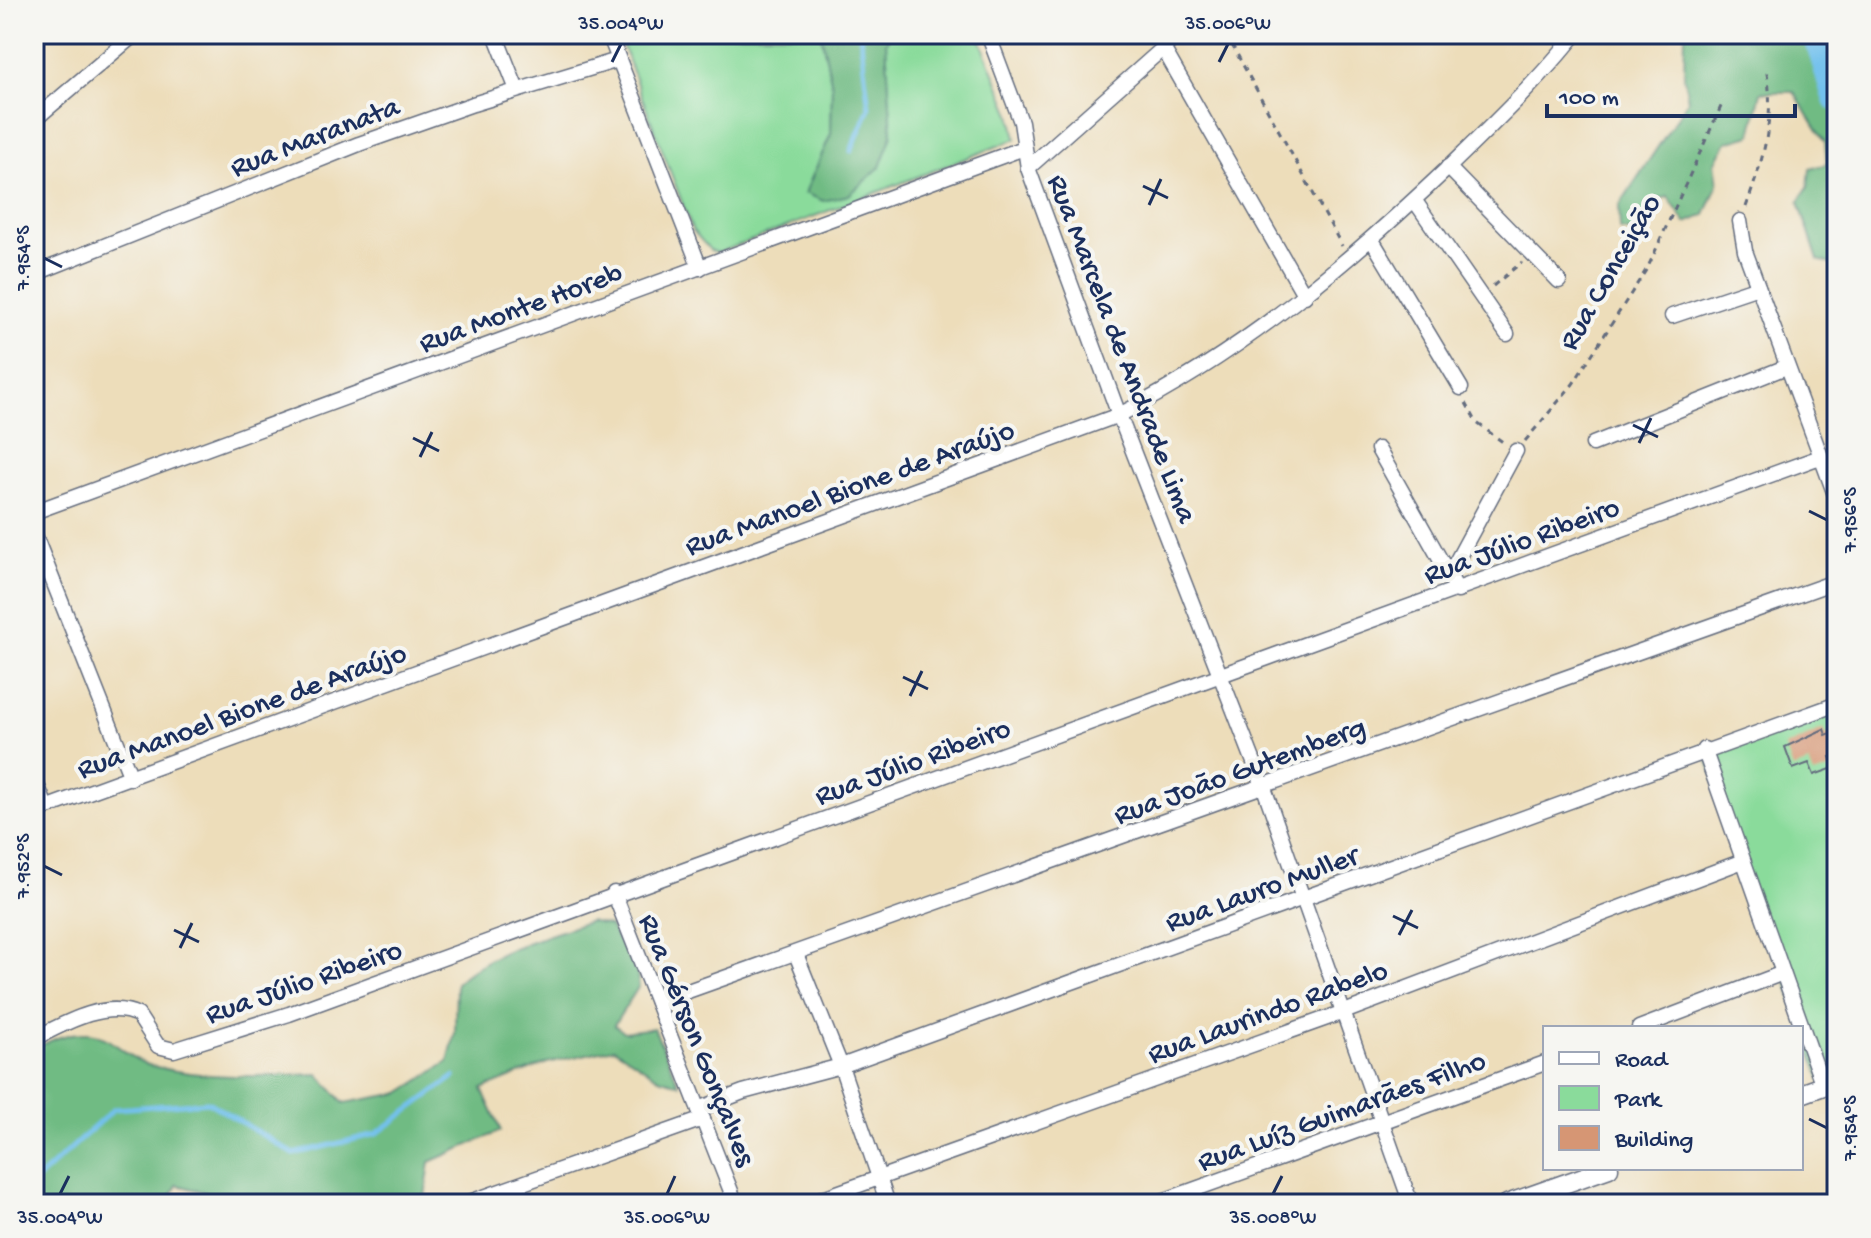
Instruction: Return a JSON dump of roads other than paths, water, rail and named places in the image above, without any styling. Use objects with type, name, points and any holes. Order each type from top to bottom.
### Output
[{"type":"street","points":[[34,120],[135,34]]},
{"type":"street","points":[[495,34],[517,90]]},
{"type":"street","points":[[609,34],[700,268]]},
{"type":"street","name":"Rua Marcela de Andrade Lima","points":[[988,34],[1014,99],[1028,168],[1119,415],[1223,677],[1411,1204]]},
{"type":"street","points":[[1028,168],[1179,34]]},
{"type":"street","name":"Rua Manoel Bione de Araújo","points":[[40,810],[1119,415],[1202,371],[1349,260],[1513,107],[1576,34]]},
{"type":"street","points":[[1163,48],[1305,296]]},
{"type":"street","name":"Rua Maranata","points":[[34,274],[359,144],[517,90],[618,60]]},
{"type":"street","name":"Rua Monte Horeb","points":[[34,512],[1024,148]]},
{"type":"street","points":[[1448,167],[1535,252],[1559,281]]},
{"type":"street","points":[[1415,201],[1507,334]]},
{"type":"street","points":[[1740,221],[1740,235],[1758,287],[1837,500]]},
{"type":"street","points":[[1372,240],[1461,388]]},
{"type":"street","points":[[1672,316],[1758,287]]},
{"type":"street","points":[[1593,444],[1786,367]]},
{"type":"street","points":[[1378,449],[1458,591]]},
{"type":"street","points":[[1449,575],[1516,451]]},
{"type":"street","name":"Rua Júlio Ribeiro","points":[[34,1039],[90,1013],[122,1010],[138,1015],[158,1046],[174,1050],[397,976],[614,893],[1223,677],[1820,457]]},
{"type":"street","points":[[34,533],[131,778]]},
{"type":"street","name":"Rua João Gutemberg","points":[[657,1002],[1264,788],[1837,581]]},
{"type":"street","name":"Rua Lauro Muller","points":[[464,1204],[701,1114],[743,1092],[841,1066],[1304,899],[1704,749],[1837,704]]},
{"type":"street","points":[[1704,749],[1783,973],[1830,1083],[1803,1093]]},
{"type":"street","points":[[34,777],[40,810]]},
{"type":"street","name":"Rua Laurindo Rabelo","points":[[806,1204],[834,1199],[877,1176],[1344,1012],[1743,861]]},
{"type":"street","name":"Rua Gérson Gonçalves","points":[[614,893],[736,1204]]},
{"type":"street","points":[[796,954],[841,1066],[888,1204]]},
{"type":"street","points":[[1644,1026],[1783,973]]},
{"type":"street","name":"Rua Luíz Guimarães Filho","points":[[1154,1204],[1543,1064]]},
{"type":"street","points":[[1507,1204],[1603,1170]]},
{"type":"waterway","points":[[851,151],[869,108],[860,34]]},
{"type":"waterway","points":[[1818,34],[1837,96]]},
{"type":"waterway","points":[[34,1182],[114,1109],[208,1102],[294,1154],[376,1134],[454,1077]]}]
